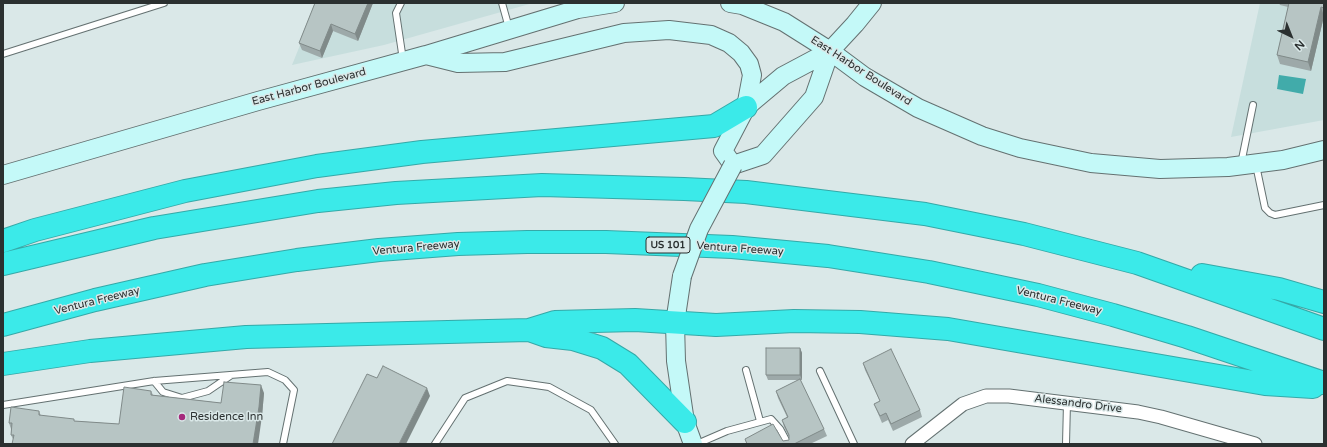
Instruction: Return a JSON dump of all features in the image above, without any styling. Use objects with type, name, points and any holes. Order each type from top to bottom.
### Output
[{"type":"highway","points":[[3,241],[35,230],[185,191],[318,166],[422,152],[714,126],[746,107]]},
{"type":"highway","points":[[3,264],[154,228],[318,201],[396,193],[542,185],[684,189],[746,192],[924,214],[1024,234],[1137,263],[1279,289],[1324,302]]},
{"type":"highway","name":"Ventura Freeway","points":[[3,325],[95,300],[205,275],[297,260],[379,250],[458,244],[527,242],[606,242],[732,247],[828,256],[929,272],[1038,295],[1113,314],[1324,383]]},
{"type":"highway","points":[[1137,263],[1324,329]]},
{"type":"highway","points":[[3,364],[90,351],[199,339],[246,336],[529,330],[555,322],[635,320],[716,325],[794,321],[860,322],[948,329],[1265,384],[1324,388]]},
{"type":"highway","points":[[529,330],[546,336],[573,339],[602,348],[628,364],[685,422]]},
{"type":"main road","name":"East Harbor Boulevard","points":[[3,175],[54,159],[426,55],[578,9],[615,3]]},
{"type":"main road","name":"East Harbor Boulevard","points":[[730,3],[742,5],[784,22],[830,51],[865,76],[918,108],[982,136],[1020,148],[1055,156],[1127,167],[1194,169],[1248,165],[1324,150]]},
{"type":"main road","points":[[746,107],[784,76],[830,51],[856,24],[872,3]]},
{"type":"main road","points":[[426,55],[458,63],[505,62],[624,33],[669,30],[711,35],[729,43],[741,52],[749,64],[752,75],[746,107],[723,150],[733,166]]},
{"type":"main road","points":[[693,444],[685,422],[676,360],[675,323],[679,288],[699,228],[733,166],[762,155],[814,97],[830,51]]},
{"type":"street","name":"Alessandro Drive","points":[[912,444],[963,404],[986,396],[1009,396],[1161,416],[1255,444]]},
{"type":"lane","points":[[3,54],[164,3]]},
{"type":"lane","points":[[401,3],[396,13],[403,61]]},
{"type":"lane","points":[[502,3],[510,30]]},
{"type":"lane","points":[[1253,105],[1248,165],[1265,208],[1275,215],[1324,205]]},
{"type":"lane","points":[[746,370],[760,421]]},
{"type":"lane","points":[[820,371],[854,444]]},
{"type":"lane","points":[[3,405],[154,381],[196,376],[268,372],[285,380],[294,390],[283,444]]},
{"type":"lane","points":[[154,381],[163,392],[182,398],[208,391],[231,375]]},
{"type":"lane","points":[[435,444],[464,398],[507,381],[549,387],[591,410],[615,444]]},
{"type":"lane","points":[[1066,444],[1067,403]]},
{"type":"lane","points":[[697,444],[727,431],[760,421],[771,420],[776,422],[788,444]]},
{"type":"shaded area","points":[[317,3],[533,3],[384,45],[292,65]]},
{"type":"shaded area","points":[[1260,3],[1324,3],[1324,120],[1231,137]]},
{"type":"water","points":[[1279,75],[1306,79],[1303,94],[1277,89]]},
{"type":"building","points":[[315,3],[368,3],[355,34],[331,24],[320,51],[299,43]]},
{"type":"building","points":[[1289,3],[1324,3],[1324,8],[1321,7],[1308,62],[1277,55]]},
{"type":"building","points":[[766,348],[800,348],[800,375],[766,375]]},
{"type":"building","points":[[891,349],[920,410],[891,424],[886,413],[880,416],[874,404],[880,401],[863,363]]},
{"type":"building","points":[[383,366],[427,388],[399,444],[332,444],[367,374],[377,378]]},
{"type":"building","points":[[800,379],[824,429],[794,444],[747,444],[745,439],[773,424],[783,441],[789,440],[789,435],[782,420],[788,417],[776,391]]},
{"type":"building","name":"Residence Inn","points":[[224,382],[261,385],[253,444],[12,444],[14,435],[11,435],[12,423],[9,423],[11,407],[39,411],[39,415],[74,419],[74,421],[119,424],[124,387],[151,391],[151,395],[221,403]]},
{"type":"place","name":"Residence Inn","points":[[182,417]]}]
